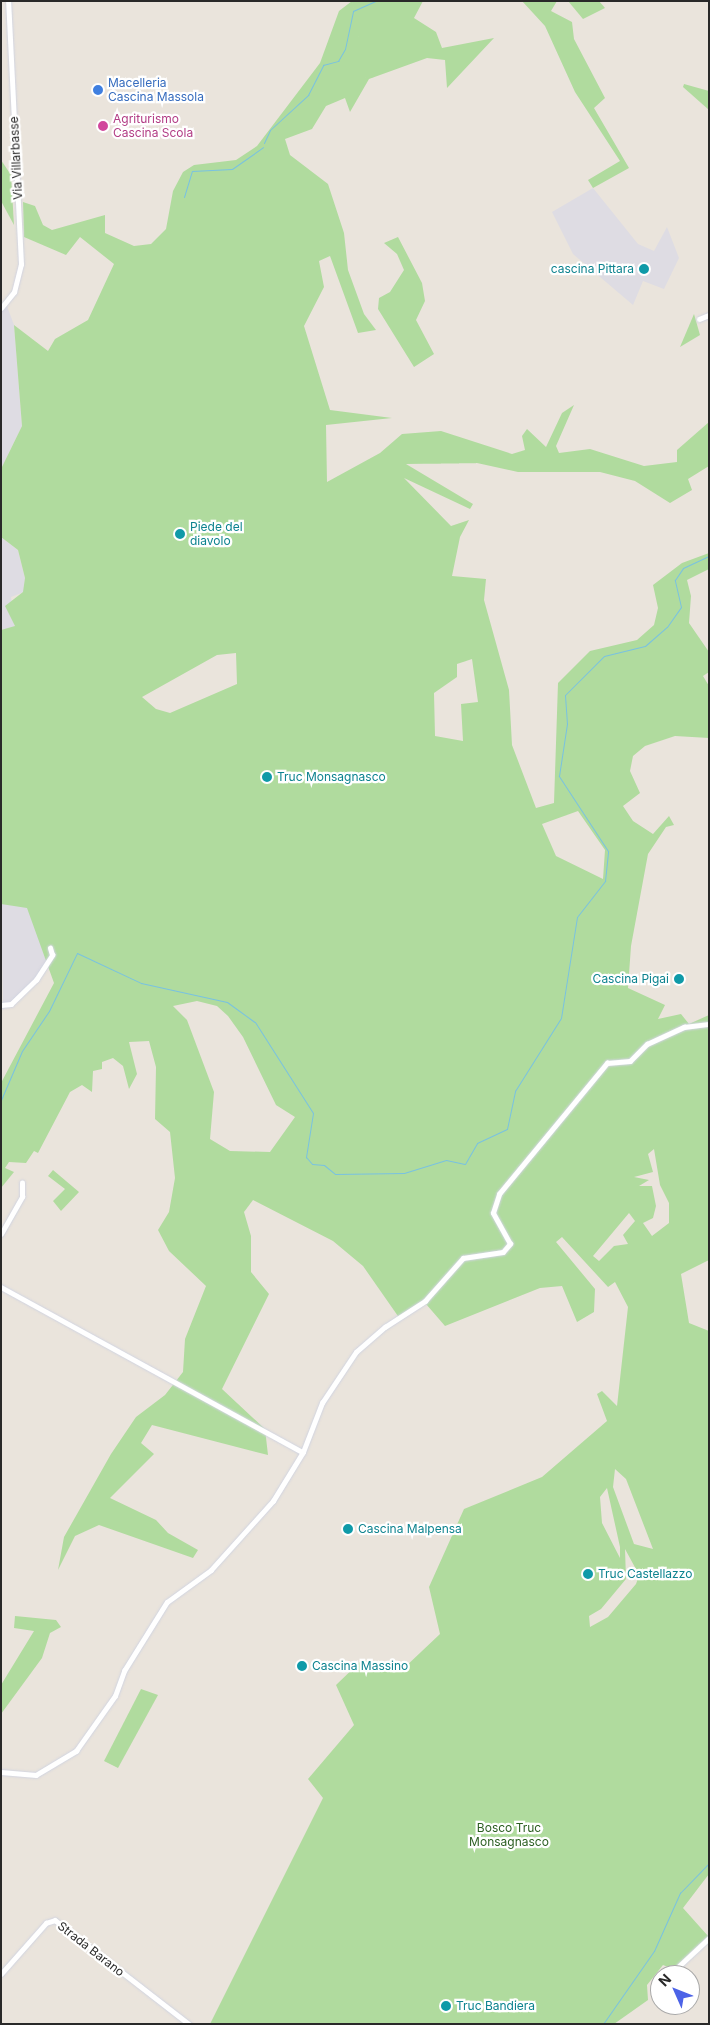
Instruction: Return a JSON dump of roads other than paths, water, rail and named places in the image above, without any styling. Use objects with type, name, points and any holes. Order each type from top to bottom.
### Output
[{"type":"street","name":"Via Villarbasse","points":[[1,308],[14,292],[21,264],[8,1]]},
{"type":"street","points":[[699,319],[709,315]]},
{"type":"street","points":[[1,1005],[11,1004],[36,980],[52,955],[50,948]]},
{"type":"street","points":[[1,1772],[36,1775],[76,1751],[115,1696],[124,1671],[167,1602],[211,1570],[254,1524],[303,1452],[322,1402],[370,1338],[425,1301],[463,1258],[503,1252],[510,1244],[494,1213],[499,1194],[608,1063],[630,1061],[647,1044],[684,1027],[709,1024]]},
{"type":"street","points":[[1,1234],[22,1197],[22,1183]]},
{"type":"street","points":[[1,1287],[303,1452]]},
{"type":"street","name":"Strada Barano","points":[[1,1974],[42,1927],[55,1920],[189,2024]]},
{"type":"street","points":[[680,1965],[709,1938]]},
{"type":"waterway","points":[[264,143],[270,130],[308,95],[323,65],[338,61],[345,49],[353,11],[375,1]]},
{"type":"waterway","points":[[184,197],[192,171],[232,169],[263,147]]},
{"type":"waterway","points":[[1,1100],[22,1051],[49,1011],[77,953],[141,983],[227,1002],[255,1022],[313,1113],[306,1157],[312,1164],[324,1165],[335,1174],[404,1173],[446,1160],[465,1164],[477,1143],[507,1129],[515,1091],[561,1018],[577,917],[605,881],[608,851],[559,776],[567,724],[565,695],[604,656],[645,646],[667,627],[681,607],[675,580],[683,568],[709,556]]},
{"type":"waterway","points":[[603,2024],[654,1951],[680,1893],[709,1863]]},
{"type":"place","name":"Macelleria Cascina Massola","points":[[98,90]]},
{"type":"place","name":"Agriturismo Cascina Scola","points":[[103,126]]},
{"type":"place","name":"cascina Pittara","points":[[644,269]]},
{"type":"place","name":"Piede del diavolo","points":[[180,534]]},
{"type":"place","name":"Truc Monsagnasco","points":[[267,777]]},
{"type":"place","name":"Cascina Pigai","points":[[679,979]]},
{"type":"place","name":"Cascina Malpensa","points":[[348,1529]]},
{"type":"place","name":"Truc Castellazzo","points":[[588,1574]]},
{"type":"place","name":"Cascina Massino","points":[[302,1666]]},
{"type":"place","name":"Truc Bandiera","points":[[446,2006]]},
{"type":"park label","name":"Bosco Truc Monsagnasco","points":[[509,1835]]}]
